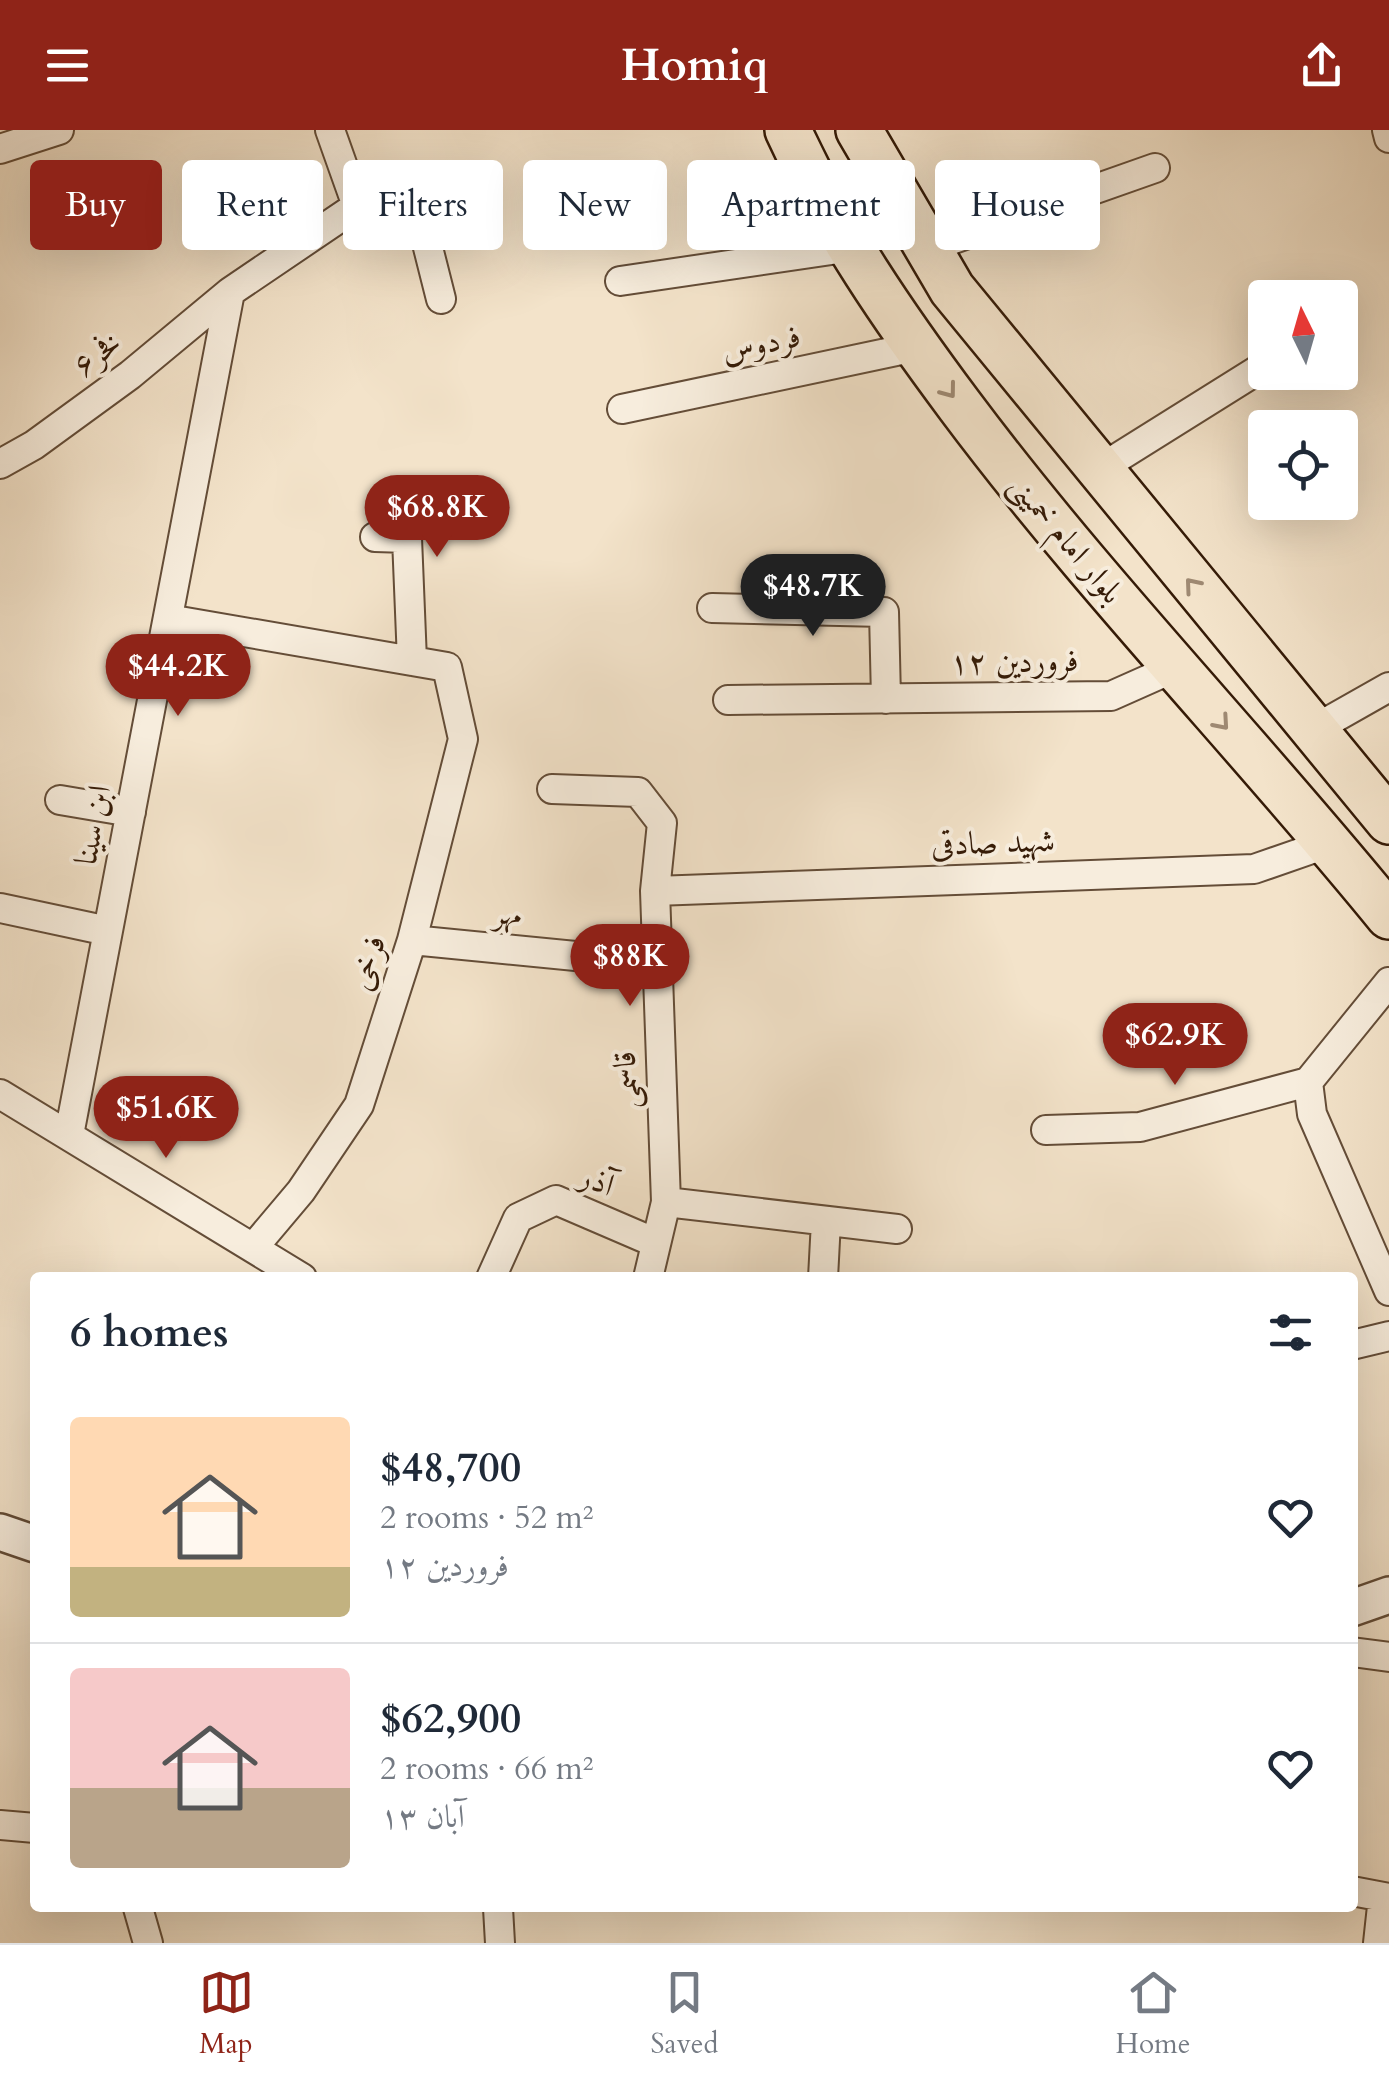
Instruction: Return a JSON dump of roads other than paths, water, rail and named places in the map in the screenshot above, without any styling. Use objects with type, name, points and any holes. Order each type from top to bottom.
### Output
[{"type":"main road","name":"بلوار امام خمینی","points":[[788,130],[801,160]]},
{"type":"main road","name":"بلوار امام خمینی","points":[[859,130],[952,289],[1389,821]]},
{"type":"main road","name":"بلوار امام خمینی","points":[[853,250],[894,319],[1024,492],[1389,916]]},
{"type":"street","points":[[0,149],[59,130]]},
{"type":"street","points":[[330,130],[343,167]]},
{"type":"street","points":[[1387,130],[1389,138]]},
{"type":"street","points":[[928,248],[1155,168]]},
{"type":"street","name":"فخر۶","points":[[0,464],[130,375],[230,292],[343,215]]},
{"type":"street","points":[[428,250],[440,298]]},
{"type":"street","points":[[620,281],[838,250]]},
{"type":"street","name":"ابن سینا","points":[[68,1136],[230,292]]},
{"type":"street","name":"فردوس","points":[[622,410],[915,346]]},
{"type":"street","points":[[1098,470],[1248,376]]},
{"type":"street","points":[[168,619],[412,661],[408,538],[376,537]]},
{"type":"street","points":[[712,608],[884,612],[886,699]]},
{"type":"street","name":"فرخی","points":[[254,1248],[300,1191],[359,1105],[412,940],[463,739],[447,667],[412,661]]},
{"type":"street","name":"۱۲ فروردین","points":[[728,700],[1111,696],[1174,668]]},
{"type":"street","points":[[1313,730],[1389,687]]},
{"type":"street","name":"قاسمی","points":[[552,789],[638,792],[662,823],[654,891],[666,1202],[649,1272]]},
{"type":"street","points":[[60,800],[131,812]]},
{"type":"street","name":"شهید صادقی","points":[[654,891],[1254,869],[1330,843]]},
{"type":"street","points":[[0,908],[108,931]]},
{"type":"street","name":"مهر","points":[[412,940],[658,964]]},
{"type":"street","points":[[1046,1130],[1140,1127],[1308,1082],[1389,982]]},
{"type":"street","points":[[1308,1082],[1312,1114],[1389,1291]]},
{"type":"street","points":[[0,1094],[292,1272]]},
{"type":"street","name":"آذر","points":[[493,1272],[518,1218],[556,1200],[656,1242]]},
{"type":"street","points":[[666,1202],[897,1230]]},
{"type":"street","points":[[824,1272],[826,1220]]},
{"type":"street","points":[[1358,1343],[1389,1336]]},
{"type":"street","points":[[0,1532],[30,1542]]},
{"type":"street","points":[[1358,1606],[1389,1595]]},
{"type":"street","points":[[1358,1653],[1389,1657]]},
{"type":"street","points":[[0,1824],[30,1827]]},
{"type":"street","points":[[1358,1893],[1386,1897],[1378,1943]]},
{"type":"street","points":[[139,1912],[148,1943]]},
{"type":"street","points":[[498,1912],[500,1943]]}]
